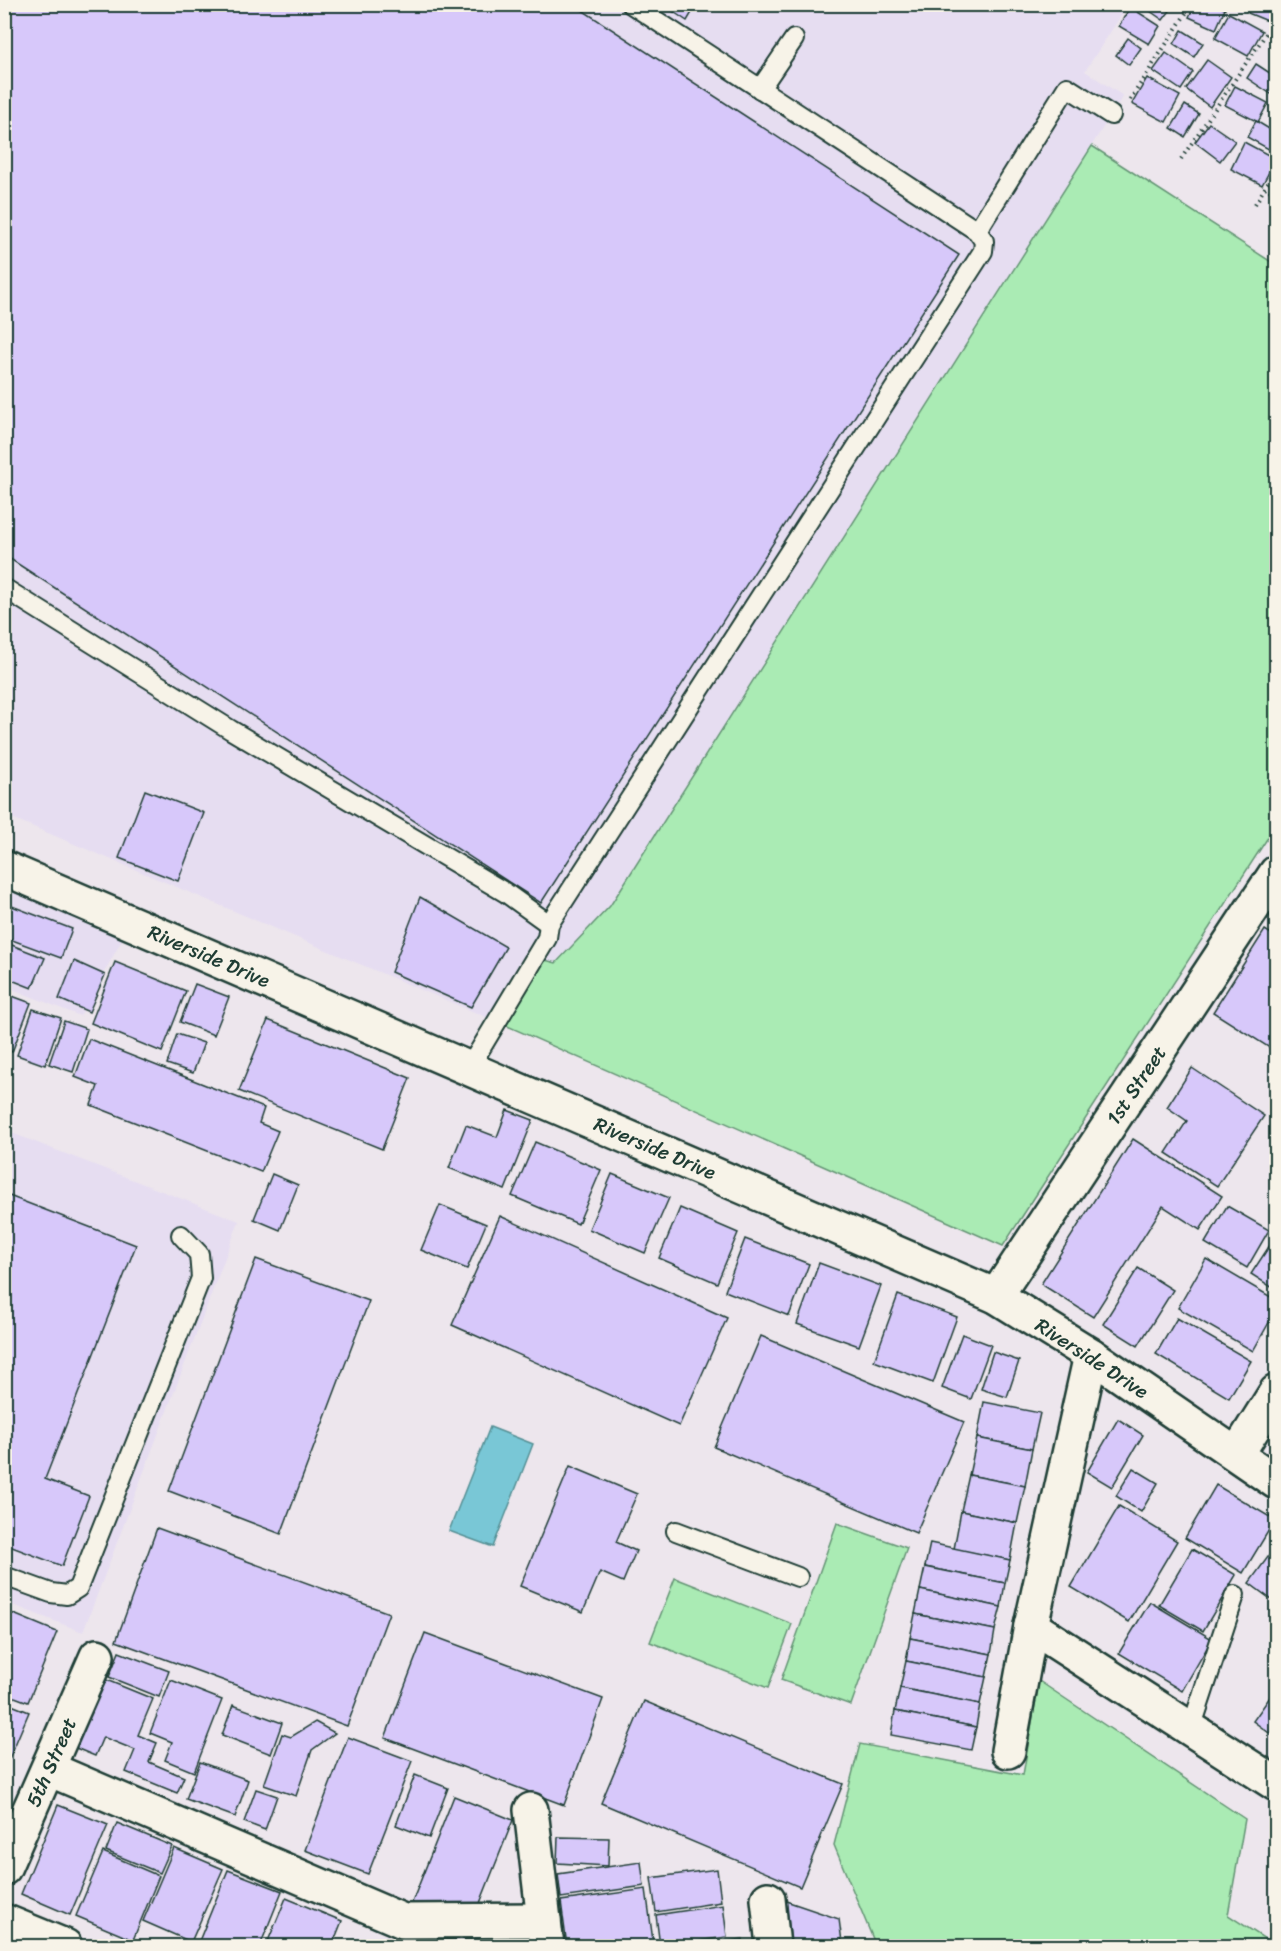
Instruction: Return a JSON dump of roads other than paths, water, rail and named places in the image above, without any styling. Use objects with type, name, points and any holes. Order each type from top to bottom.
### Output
[{"type":"street","name":"Riverside Drive","points":[[4,868],[996,1296],[1091,1355],[1276,1482]]},
{"type":"street","name":"1st Street","points":[[996,1296],[1272,889]]},
{"type":"street","points":[[1008,1751],[1031,1626],[1091,1355]]},
{"type":"street","points":[[1237,1454],[1276,1392]]},
{"type":"street","points":[[1031,1626],[1276,1784]]},
{"type":"street","name":"5th Street","points":[[4,1868],[97,1656]]},
{"type":"street","points":[[49,1769],[403,1921],[545,1933],[531,1810]]},
{"type":"street","points":[[768,1899],[773,1947]]},
{"type":"street","points":[[4,1921],[65,1947]]},
{"type":"lane","points":[[469,1068],[547,938],[549,924],[983,251],[984,241],[977,231],[631,4]]},
{"type":"lane","points":[[760,89],[794,39]]},
{"type":"lane","points":[[977,231],[1067,87],[1118,112]]},
{"type":"lane","points":[[4,588],[231,730],[506,892],[549,924]]},
{"type":"lane","points":[[4,1576],[51,1593],[67,1595],[78,1588],[201,1278],[199,1254],[181,1235]]},
{"type":"lane","points":[[676,1531],[798,1577]]},
{"type":"lane","points":[[1191,1729],[1235,1595]]},
{"type":"water","points":[[490,1427],[533,1444],[493,1547],[449,1531]]}]
